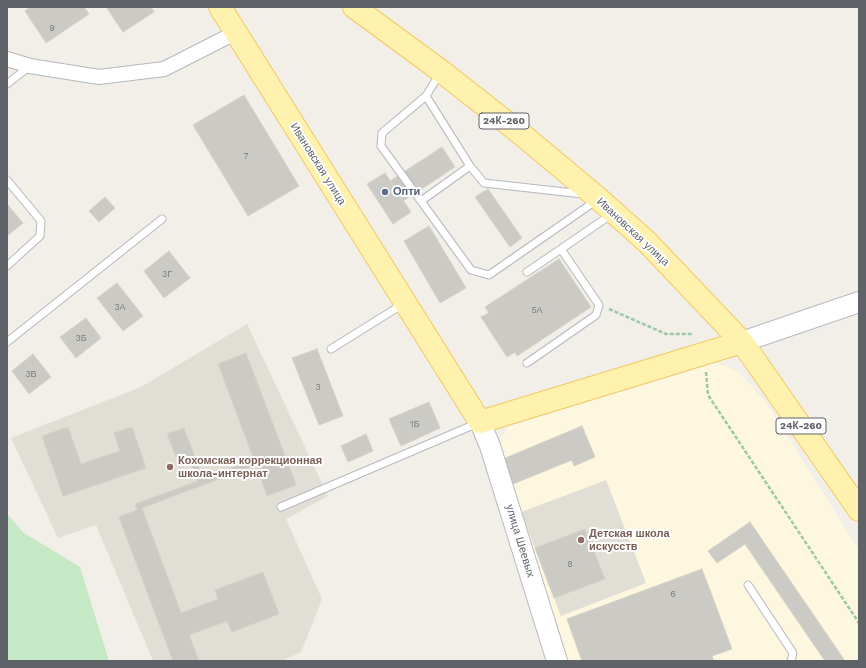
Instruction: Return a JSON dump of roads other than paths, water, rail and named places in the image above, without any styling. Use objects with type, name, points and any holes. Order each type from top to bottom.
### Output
[{"type":"main road","name":"Ивановская улица","points":[[220,7],[235,34],[480,422]]},
{"type":"main road","name":"Ивановская улица","points":[[354,7],[441,71],[520,133],[648,244],[742,342],[859,510]]},
{"type":"main road","points":[[480,422],[742,342],[859,302]]},
{"type":"main road","name":"улица Шеевых","points":[[480,422],[490,446],[557,661]]},
{"type":"street","points":[[7,59],[30,66],[99,77],[164,68],[235,34]]},
{"type":"lane","points":[[7,84],[30,66]]},
{"type":"lane","points":[[441,71],[426,96],[382,133],[381,146],[471,270],[489,275],[602,203]]},
{"type":"lane","points":[[426,96],[470,166],[484,183],[602,203]]},
{"type":"lane","points":[[421,201],[470,166]]},
{"type":"lane","points":[[7,180],[41,221],[40,236],[7,266]]},
{"type":"lane","points":[[527,272],[561,249],[602,203]]},
{"type":"lane","points":[[7,342],[162,219]]},
{"type":"lane","points":[[527,363],[596,315],[599,305],[561,249]]},
{"type":"lane","points":[[331,349],[405,302]]},
{"type":"lane","points":[[281,507],[480,422]]},
{"type":"lane","points":[[748,585],[793,653],[791,661]]},
{"type":"place","name":"Опти","points":[[385,192]]},
{"type":"place","name":"Кохомская коррекционная школа-интернат","points":[[170,467]]},
{"type":"place","name":"Детская школа искусств","points":[[581,540]]}]
